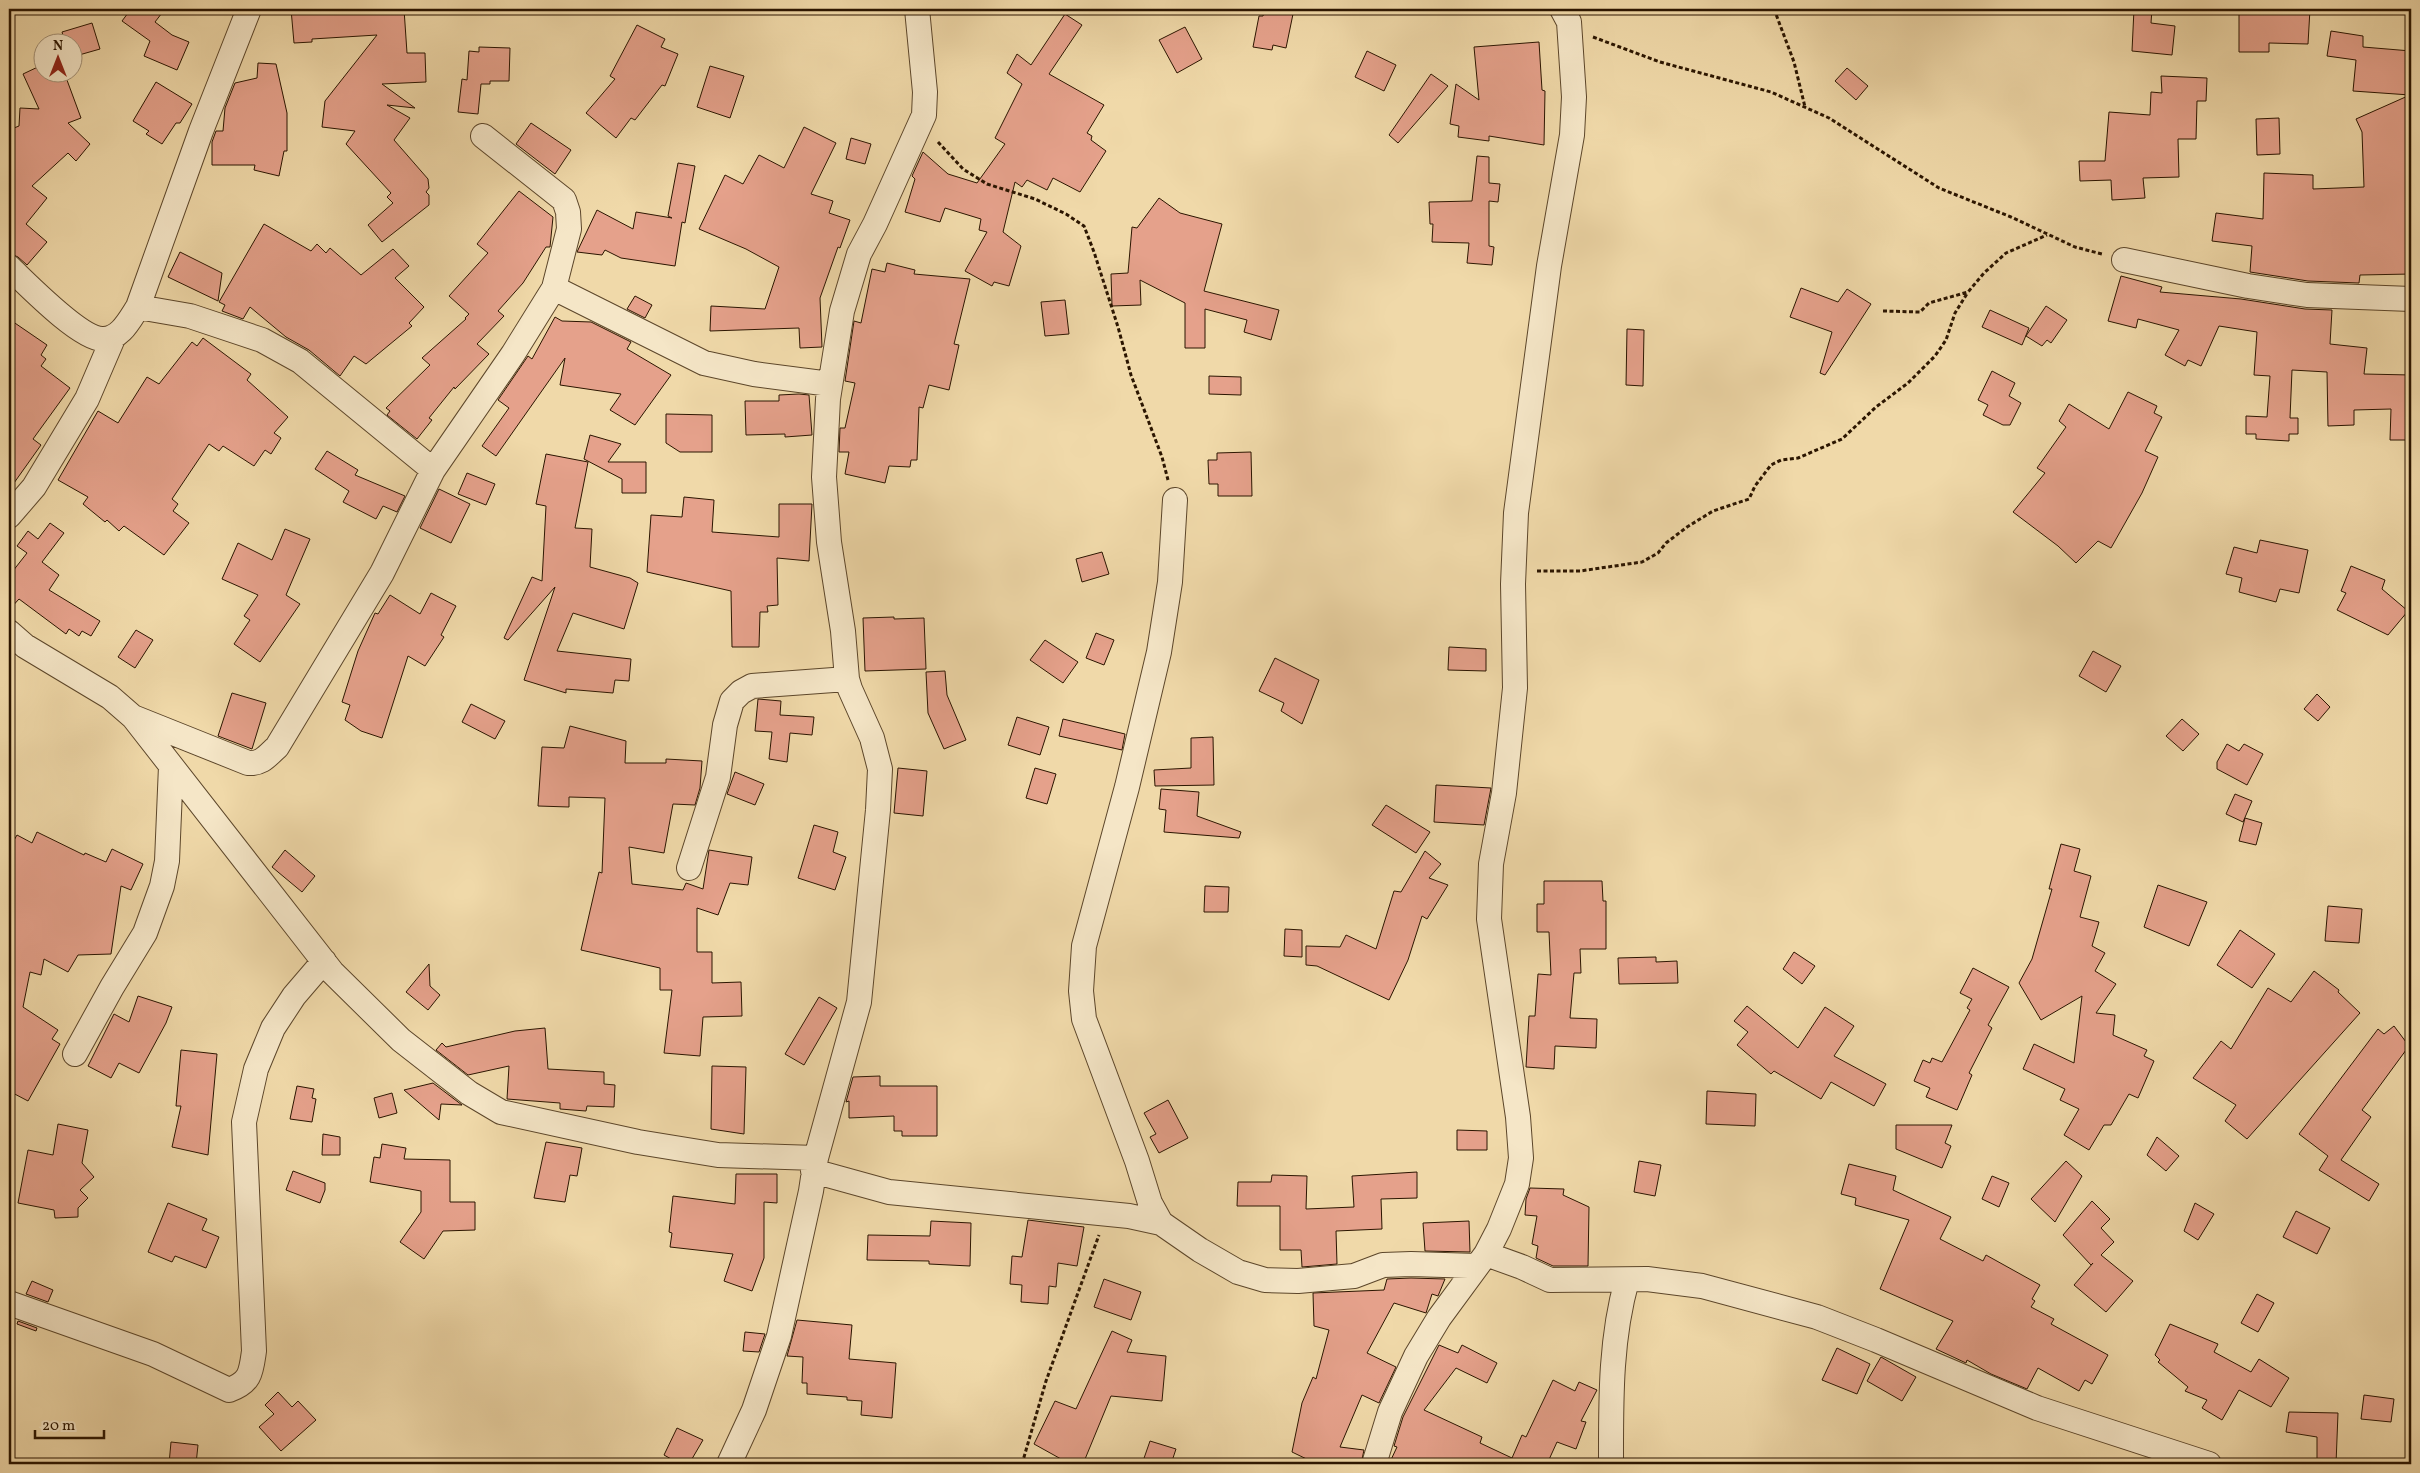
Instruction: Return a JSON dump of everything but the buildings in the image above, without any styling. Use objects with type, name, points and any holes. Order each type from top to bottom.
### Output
[{"type":"street","points":[[9,267],[49,305],[87,334],[103,339],[114,336],[126,326],[138,307],[201,131],[249,9]]},
{"type":"street","points":[[729,1464],[754,1410],[778,1336],[811,1191],[814,1165],[859,1002],[878,810],[880,769],[872,738],[850,690],[847,679],[843,631],[828,542],[824,477],[830,384],[842,311],[858,254],[876,224],[924,115],[925,92],[917,9]]},
{"type":"street","points":[[1374,1464],[1390,1412],[1416,1356],[1439,1318],[1481,1260],[1517,1184],[1521,1158],[1518,1117],[1489,918],[1491,864],[1504,793],[1515,688],[1513,571],[1516,513],[1547,276],[1572,135],[1574,97],[1565,16]]},
{"type":"street","points":[[133,717],[248,763],[257,764],[263,761],[277,747],[382,573],[418,504],[433,470],[513,354],[554,288],[568,229],[568,212],[564,200],[483,136]]},
{"type":"street","points":[[2124,260],[2248,286],[2307,295],[2411,300]]},
{"type":"street","points":[[554,288],[704,363],[754,374],[830,384]]},
{"type":"street","points":[[138,307],[190,316],[262,340],[300,361],[433,470]]},
{"type":"street","points":[[9,516],[34,487],[87,399],[114,336]]},
{"type":"street","points":[[1175,500],[1170,582],[1159,652],[1127,787],[1084,946],[1081,991],[1084,1019],[1137,1161],[1150,1204],[1161,1223],[1200,1250],[1238,1272],[1265,1280],[1298,1281],[1354,1276],[1383,1265],[1481,1260],[1522,1267],[1550,1280],[1647,1279],[1702,1286],[1817,1317],[2037,1408],[2209,1464]]},
{"type":"street","points":[[9,632],[25,646],[110,697],[133,717],[332,972],[401,1040],[468,1093],[501,1112],[628,1140],[718,1155],[814,1165],[889,1192],[1106,1214],[1161,1223]]},
{"type":"street","points":[[689,868],[718,777],[725,725],[732,701],[741,692],[752,686],[779,682],[847,679]]},
{"type":"street","points":[[75,1054],[112,987],[145,934],[162,886],[167,861],[171,766]]},
{"type":"street","points":[[9,1303],[154,1354],[229,1390],[242,1386],[252,1371],[254,1351],[244,1122],[256,1069],[273,1028],[294,996],[324,961]]},
{"type":"street","points":[[1611,1464],[1613,1351],[1619,1308],[1627,1280]]},
{"type":"path","points":[[1774,9],[1794,62],[1806,107]]},
{"type":"path","points":[[1565,16],[1600,42],[1660,62],[1771,92],[1806,107],[1829,118],[1939,188],[2075,247],[2124,260]]},
{"type":"path","points":[[924,115],[940,146],[963,169],[987,184],[1035,199],[1066,214],[1084,226],[1115,318],[1131,376],[1162,457],[1175,500]]},
{"type":"path","points":[[1513,571],[1580,571],[1642,562],[1658,553],[1666,543],[1688,526],[1713,511],[1749,499],[1755,486],[1770,464],[1781,460],[1798,458],[1842,439],[1876,407],[1908,383],[1935,356],[1946,340],[1955,314],[1968,292],[1984,273],[2006,253],[2048,234]]},
{"type":"path","points":[[1883,311],[1920,312],[1929,303],[1968,292]]},
{"type":"path","points":[[1022,1464],[1046,1381],[1106,1214]]}]
